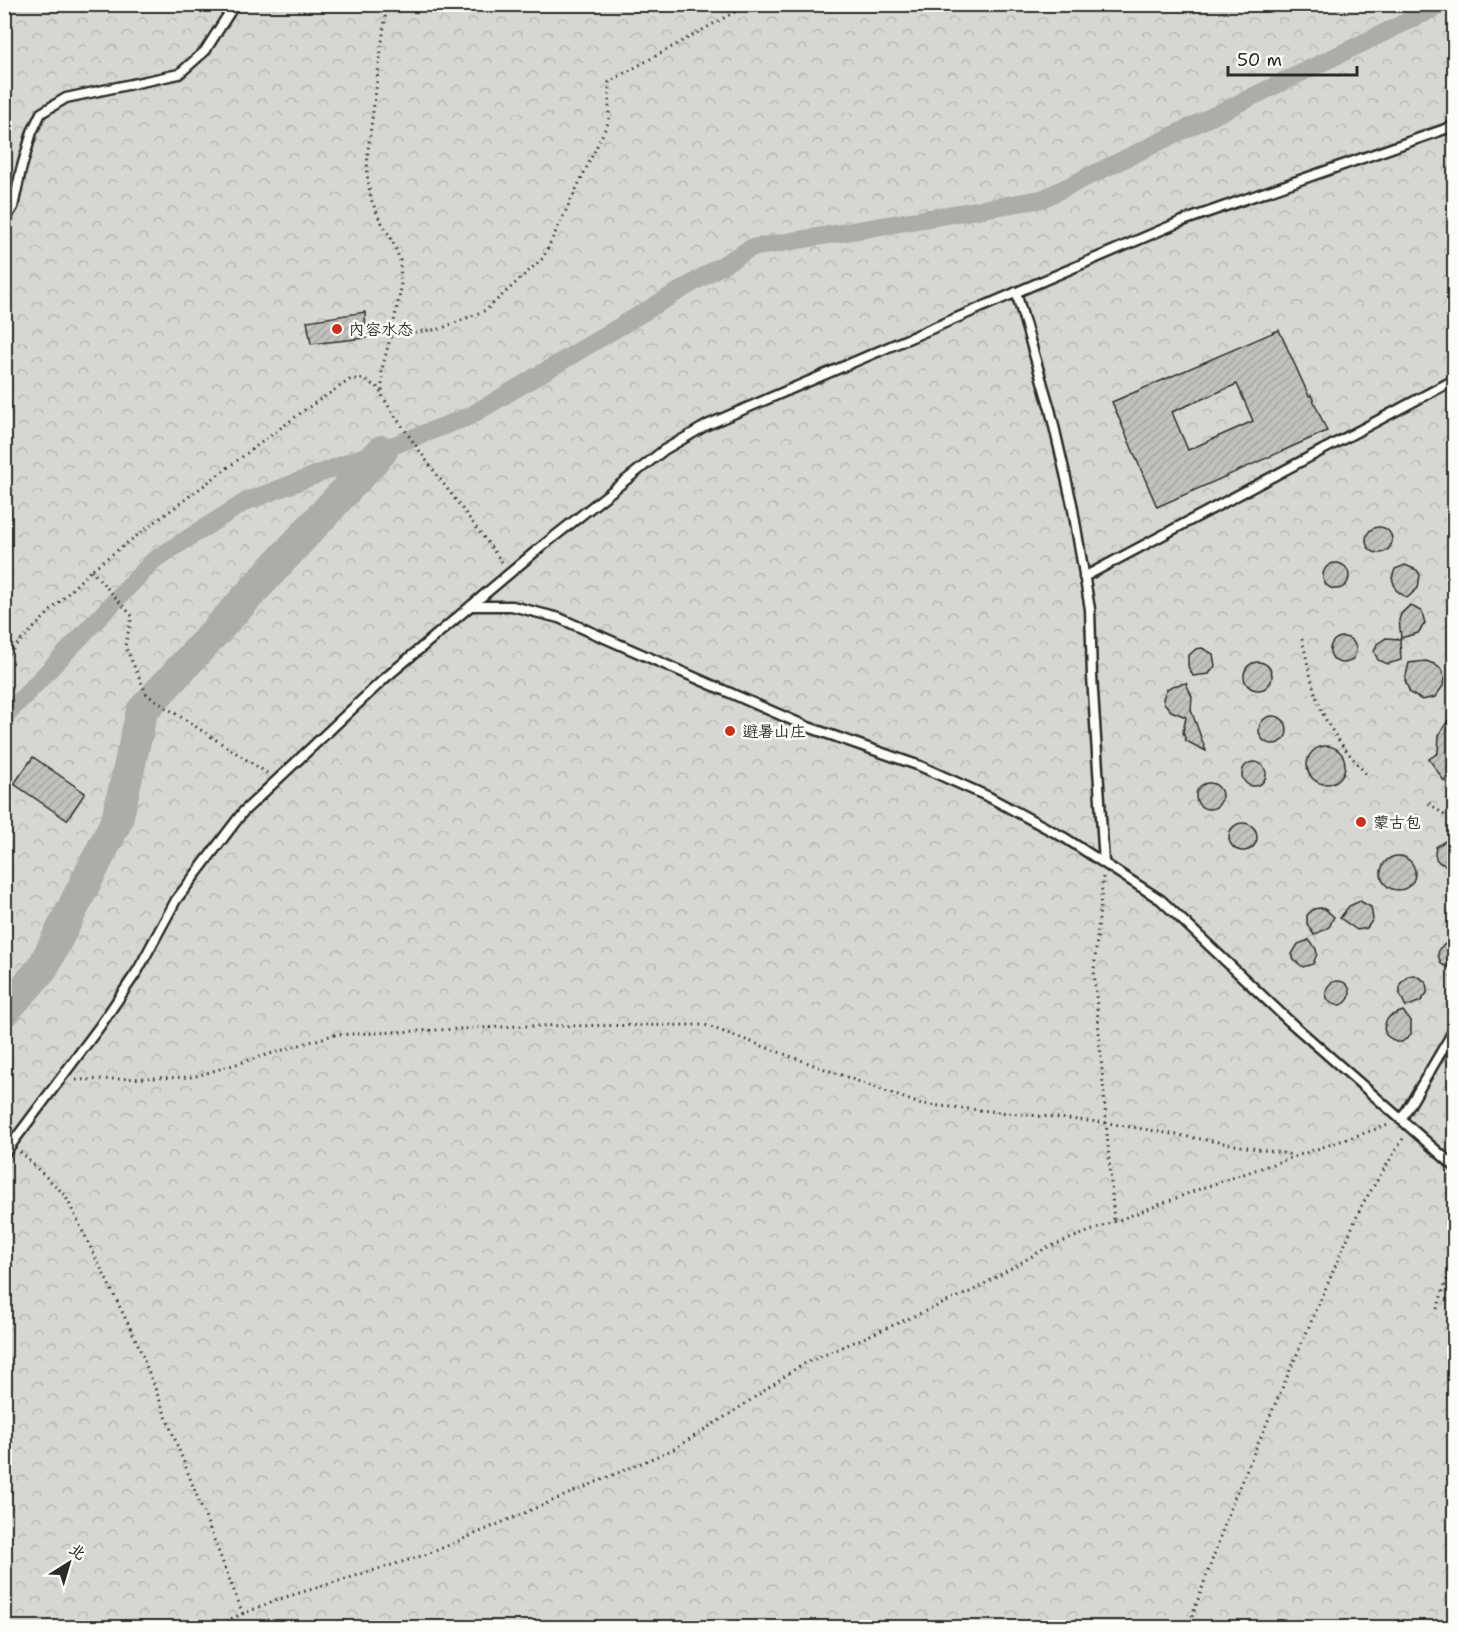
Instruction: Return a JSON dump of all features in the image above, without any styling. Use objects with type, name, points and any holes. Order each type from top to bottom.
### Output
[{"type":"lane","points":[[4,222],[13,207],[29,142],[41,113],[66,98],[179,74],[205,51],[235,4]]},
{"type":"lane","points":[[4,1154],[138,970],[176,900],[243,812],[384,680],[510,573],[664,450],[707,425],[1180,222],[1455,126]]},
{"type":"lane","points":[[1016,292],[1050,409],[1072,504],[1090,609],[1104,863]]},
{"type":"lane","points":[[1084,577],[1455,380]]},
{"type":"lane","points":[[471,606],[512,606],[559,618],[808,727],[920,766],[989,797],[1065,838],[1161,900],[1281,1012],[1455,1166]]},
{"type":"lane","points":[[1401,1120],[1455,1030]]},
{"type":"path","points":[[382,395],[382,369],[401,289],[400,260],[371,199],[367,174],[368,150],[387,4]]},
{"type":"path","points":[[391,335],[440,329],[486,310],[543,258],[609,121],[609,82],[749,4]]},
{"type":"path","points":[[4,658],[91,570],[306,409],[351,379],[363,379],[376,387],[431,467],[510,573]]},
{"type":"path","points":[[91,570],[132,616],[125,646],[147,696],[276,779]]},
{"type":"path","points":[[1302,639],[1316,693],[1329,726],[1368,775]]},
{"type":"path","points":[[1429,803],[1455,823]]},
{"type":"path","points":[[1104,863],[1094,970],[1108,1123],[1114,1221]]},
{"type":"path","points":[[59,1081],[193,1077],[333,1035],[520,1026],[705,1025],[920,1104],[1108,1123],[1296,1156]]},
{"type":"path","points":[[209,1628],[276,1600],[428,1554],[674,1449],[801,1365],[972,1291],[1046,1248],[1205,1187],[1401,1120]]},
{"type":"path","points":[[1188,1628],[1233,1501],[1362,1205],[1410,1128]]},
{"type":"path","points":[[12,1144],[65,1195],[94,1252],[137,1342],[243,1614]]},
{"type":"path","points":[[1437,1309],[1455,1262]]},
{"type":"green space","name":"避暑山庄","points":[[5,5],[1454,5],[1454,1627],[5,1628]]},
{"type":"building","name":"内容水态","points":[[365,312],[366,338],[311,344],[307,321]]},
{"type":"building","points":[[1279,330],[1327,431],[1157,507],[1112,402]],"holes":[[[1237,384],[1253,421],[1188,450],[1172,412]]]},
{"type":"building","points":[[1379,527],[1388,531],[1392,540],[1388,549],[1379,553],[1370,549],[1366,540],[1370,531]]},
{"type":"building","points":[[1336,563],[1345,567],[1349,576],[1345,585],[1336,589],[1327,585],[1323,576],[1327,567]]},
{"type":"building","points":[[1405,565],[1417,570],[1420,575],[1418,588],[1407,598],[1396,590],[1392,578],[1395,569]]},
{"type":"building","points":[[1410,605],[1422,612],[1425,623],[1418,633],[1401,638],[1399,620],[1401,614]]},
{"type":"building","points":[[1343,637],[1352,641],[1356,650],[1352,659],[1343,663],[1334,659],[1330,650],[1334,641]]},
{"type":"building","points":[[1386,638],[1400,639],[1401,660],[1388,664],[1378,660],[1374,652],[1377,644]]},
{"type":"building","points":[[1202,648],[1213,654],[1215,666],[1209,674],[1193,676],[1188,666],[1188,656],[1196,649]]},
{"type":"building","points":[[1426,661],[1441,669],[1444,677],[1443,686],[1435,697],[1422,700],[1410,693],[1405,680],[1409,663]]},
{"type":"building","points":[[1258,662],[1268,666],[1272,676],[1268,686],[1258,690],[1248,686],[1244,676],[1248,666]]},
{"type":"building","points":[[1186,683],[1192,697],[1191,710],[1206,751],[1186,741],[1183,732],[1186,717],[1171,711],[1164,703],[1163,698],[1167,689]]},
{"type":"building","points":[[1455,709],[1455,773],[1444,781],[1429,759],[1438,753],[1439,735]]},
{"type":"building","points":[[1273,716],[1283,720],[1287,730],[1283,740],[1273,744],[1263,740],[1259,730],[1263,720]]},
{"type":"building","points":[[1326,746],[1340,751],[1345,765],[1340,779],[1326,784],[1312,779],[1307,765],[1312,751]]},
{"type":"building","points":[[33,757],[85,793],[67,820],[14,784]]},
{"type":"building","points":[[1254,762],[1263,765],[1266,774],[1263,783],[1254,786],[1245,783],[1242,774],[1245,765]]},
{"type":"building","points":[[1209,783],[1218,787],[1222,796],[1218,805],[1209,809],[1200,805],[1196,796],[1200,787]]},
{"type":"building","points":[[1243,823],[1253,827],[1257,837],[1253,847],[1243,851],[1233,847],[1229,837],[1233,827]]},
{"type":"building","points":[[1445,841],[1455,841],[1455,869],[1436,859],[1436,847]]},
{"type":"building","points":[[1398,856],[1410,861],[1415,873],[1410,885],[1398,890],[1386,885],[1381,873],[1386,861]]},
{"type":"building","points":[[1360,901],[1371,907],[1373,919],[1367,928],[1357,930],[1340,918],[1349,906]]},
{"type":"building","points":[[1314,909],[1325,909],[1334,917],[1329,927],[1314,935],[1307,924],[1307,915]]},
{"type":"building","points":[[1309,940],[1317,954],[1313,964],[1303,967],[1294,960],[1292,954],[1298,944]]},
{"type":"building","points":[[1455,940],[1455,970],[1441,964],[1438,955],[1439,949]]},
{"type":"building","points":[[1414,975],[1425,981],[1427,993],[1421,1001],[1406,1007],[1400,994],[1400,984],[1408,976]]},
{"type":"building","points":[[1338,981],[1347,984],[1350,993],[1347,1002],[1338,1005],[1329,1002],[1326,993],[1329,984]]},
{"type":"building","points":[[1403,1011],[1411,1022],[1411,1034],[1402,1042],[1396,1042],[1386,1035],[1384,1028],[1390,1016]]},
{"type":"waterway","points":[[4,719],[154,560],[245,502],[470,416],[751,248],[1042,199],[1443,4]]},
{"type":"waterway","points":[[4,1011],[42,969],[117,820],[142,711],[382,451]]},
{"type":"place","name":"内容水态","points":[[337,329]]},
{"type":"place","name":"避暑山庄","points":[[730,731]]},
{"type":"place","name":"蒙古包","points":[[1361,822]]}]
